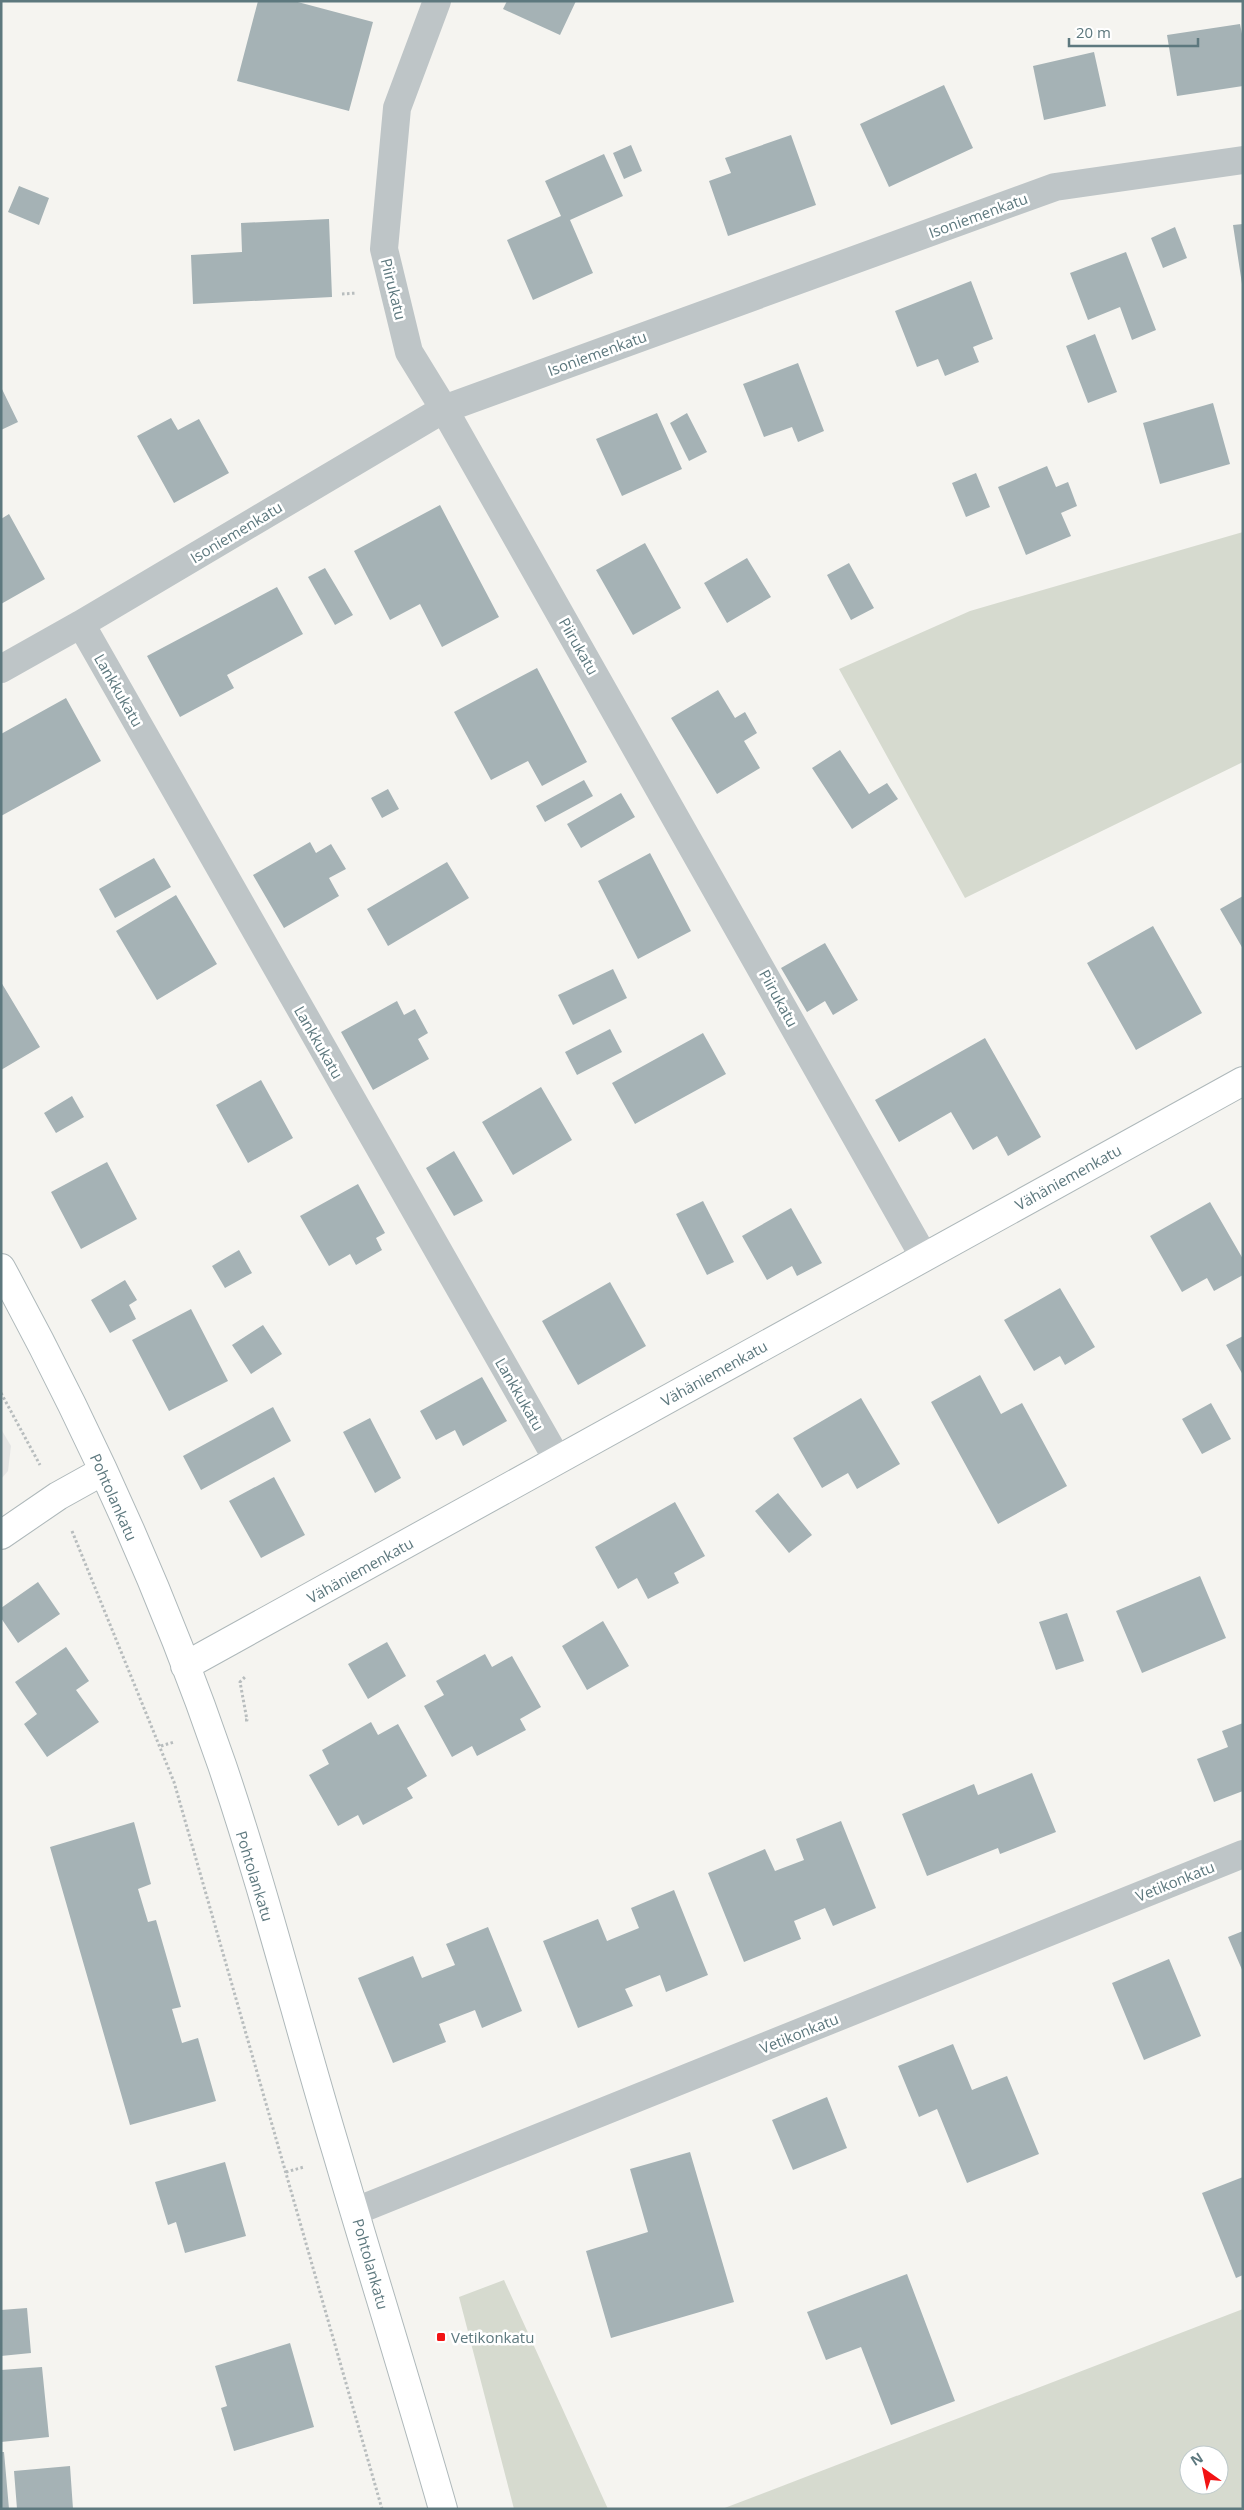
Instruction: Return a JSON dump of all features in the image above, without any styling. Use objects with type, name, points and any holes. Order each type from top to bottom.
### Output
[{"type":"street","name":"Piirukatu","points":[[437,1],[397,108],[384,249],[409,352],[444,409],[924,1257]]},
{"type":"street","name":"Isoniemenkatu","points":[[1,669],[81,624],[444,409],[1055,187],[1243,160]]},
{"type":"street","name":"Lankkukatu","points":[[81,624],[557,1460]]},
{"type":"street","name":"Vähäniemenkatu","points":[[185,1666],[1243,1081]]},
{"type":"street","name":"Pohtolankatu","points":[[1,1268],[53,1363],[104,1471],[165,1613],[223,1768],[444,2509]]},
{"type":"street","points":[[1,1535],[58,1496],[104,1471]]},
{"type":"street","name":"Vetikonkatu","points":[[356,2212],[1243,1854]]},
{"type":"path","points":[[1,1393],[58,1496],[174,1782],[382,2509]]},
{"type":"path","points":[[240,1682],[248,1720]]},
{"type":"shaded area","points":[[1243,532],[1243,762],[965,898],[839,669],[970,611]]},
{"type":"shaded area","points":[[1,1429],[11,1446],[8,1471],[1,1479]]},
{"type":"shaded area","points":[[504,2280],[608,2509],[514,2509],[459,2297]]},
{"type":"shaded area","points":[[1243,2309],[1243,2509],[722,2509]]},
{"type":"building","points":[[258,1],[294,1],[373,22],[349,111],[237,81]]},
{"type":"building","points":[[507,1],[576,1],[560,35],[503,9]]},
{"type":"building","points":[[1240,24],[1243,39],[1243,86],[1177,96],[1167,35]]},
{"type":"building","points":[[1094,52],[1106,106],[1044,120],[1033,66]]},
{"type":"building","points":[[944,85],[973,148],[889,187],[860,124]]},
{"type":"building","points":[[791,135],[816,205],[728,236],[709,181],[731,173],[725,158]]},
{"type":"building","points":[[631,145],[642,171],[624,179],[613,153]]},
{"type":"building","points":[[604,154],[623,196],[570,220],[593,273],[533,300],[507,240],[561,216],[545,181]]},
{"type":"building","points":[[19,186],[49,198],[39,225],[8,212]]},
{"type":"building","points":[[329,219],[332,297],[193,304],[191,255],[242,252],[241,223]]},
{"type":"building","points":[[1243,224],[1243,284],[1242,284],[1233,225]]},
{"type":"building","points":[[1175,227],[1187,258],[1163,268],[1151,238]]},
{"type":"building","points":[[1126,252],[1156,330],[1132,340],[1120,307],[1088,320],[1070,273]]},
{"type":"building","points":[[971,281],[993,339],[973,347],[979,362],[945,376],[938,359],[917,367],[895,311]]},
{"type":"building","points":[[1095,334],[1117,392],[1088,403],[1066,346]]},
{"type":"building","points":[[798,363],[824,431],[798,442],[792,427],[764,437],[743,384]]},
{"type":"building","points":[[1,387],[18,422],[1,430]]},
{"type":"building","points":[[1213,403],[1230,464],[1160,484],[1143,423]]},
{"type":"building","points":[[657,413],[682,469],[622,496],[596,439]]},
{"type":"building","points":[[687,413],[707,452],[689,461],[670,423]]},
{"type":"building","points":[[171,418],[178,430],[199,419],[229,473],[174,503],[137,436]]},
{"type":"building","points":[[1047,466],[1056,487],[1068,482],[1077,506],[1061,513],[1071,536],[1026,555],[998,487]]},
{"type":"building","points":[[976,473],[990,507],[966,517],[952,483]]},
{"type":"building","points":[[440,505],[499,617],[442,647],[420,604],[390,620],[354,551]]},
{"type":"building","points":[[9,514],[45,579],[1,604],[1,519]]},
{"type":"building","points":[[645,543],[681,608],[633,635],[596,570]]},
{"type":"building","points":[[747,558],[771,597],[727,623],[704,583]]},
{"type":"building","points":[[849,563],[874,608],[851,620],[827,575]]},
{"type":"building","points":[[325,568],[353,615],[335,625],[308,577]]},
{"type":"building","points":[[277,587],[303,634],[227,675],[234,688],[180,717],[147,656]]},
{"type":"building","points":[[537,668],[587,762],[542,786],[528,761],[491,780],[454,712]]},
{"type":"building","points":[[718,690],[735,718],[745,712],[757,733],[744,741],[760,768],[717,794],[671,718]]},
{"type":"building","points":[[66,698],[101,761],[1,816],[1,734]]},
{"type":"building","points":[[840,750],[869,794],[887,783],[898,799],[852,829],[812,768]]},
{"type":"building","points":[[584,780],[593,796],[545,822],[536,806]]},
{"type":"building","points":[[388,789],[399,809],[382,818],[371,798]]},
{"type":"building","points":[[621,793],[635,817],[581,848],[567,824]]},
{"type":"building","points":[[310,842],[316,853],[331,844],[346,869],[329,878],[339,896],[284,928],[253,875]]},
{"type":"building","points":[[650,853],[691,931],[638,959],[598,881]]},
{"type":"building","points":[[154,858],[171,887],[115,918],[99,889]]},
{"type":"building","points":[[447,862],[469,898],[388,946],[367,909]]},
{"type":"building","points":[[176,895],[217,964],[157,1000],[116,931]]},
{"type":"building","points":[[1243,896],[1243,949],[1220,909]]},
{"type":"building","points":[[1153,926],[1202,1013],[1136,1050],[1087,963]]},
{"type":"building","points":[[825,943],[858,1000],[833,1015],[825,1001],[807,1012],[781,968]]},
{"type":"building","points":[[613,969],[627,998],[573,1025],[558,995]]},
{"type":"building","points":[[1,982],[40,1047],[1,1070]]},
{"type":"building","points":[[397,1001],[404,1015],[415,1009],[428,1033],[418,1039],[429,1059],[373,1090],[341,1032]]},
{"type":"building","points":[[610,1029],[622,1052],[577,1075],[565,1052]]},
{"type":"building","points":[[703,1033],[726,1074],[635,1124],[612,1083]]},
{"type":"building","points":[[985,1038],[1041,1137],[1008,1156],[997,1136],[973,1150],[951,1112],[899,1142],[875,1100]]},
{"type":"building","points":[[261,1080],[293,1138],[248,1163],[216,1105]]},
{"type":"building","points":[[541,1087],[572,1140],[513,1175],[482,1122]]},
{"type":"building","points":[[72,1096],[84,1117],[56,1133],[44,1113]]},
{"type":"building","points":[[454,1151],[483,1201],[454,1216],[426,1168]]},
{"type":"building","points":[[107,1162],[137,1219],[81,1249],[51,1192]]},
{"type":"building","points":[[358,1184],[385,1233],[376,1238],[382,1250],[356,1265],[350,1254],[329,1266],[300,1216]]},
{"type":"building","points":[[703,1201],[734,1262],[707,1275],[676,1214]]},
{"type":"building","points":[[1210,1202],[1243,1259],[1243,1275],[1214,1291],[1207,1278],[1182,1292],[1150,1236]]},
{"type":"building","points":[[791,1208],[822,1263],[797,1276],[792,1266],[767,1280],[742,1236]]},
{"type":"building","points":[[239,1250],[252,1273],[225,1288],[212,1266]]},
{"type":"building","points":[[125,1280],[137,1300],[129,1305],[136,1319],[110,1333],[91,1300]]},
{"type":"building","points":[[610,1282],[646,1346],[578,1385],[542,1321]]},
{"type":"building","points":[[1060,1288],[1095,1347],[1065,1365],[1060,1356],[1034,1371],[1004,1320]]},
{"type":"building","points":[[191,1309],[228,1381],[169,1411],[132,1340]]},
{"type":"building","points":[[263,1325],[282,1354],[251,1374],[232,1345]]},
{"type":"building","points":[[1243,1336],[1243,1375],[1226,1345]]},
{"type":"building","points":[[980,1375],[1001,1414],[1022,1403],[1067,1486],[998,1524],[931,1402]]},
{"type":"building","points":[[482,1377],[507,1421],[463,1446],[455,1430],[436,1440],[420,1411]]},
{"type":"building","points":[[861,1398],[900,1464],[857,1489],[848,1473],[822,1488],[793,1438]]},
{"type":"building","points":[[1211,1403],[1231,1439],[1202,1454],[1182,1419]]},
{"type":"building","points":[[273,1407],[291,1441],[201,1490],[183,1456]]},
{"type":"building","points":[[370,1418],[401,1478],[375,1493],[343,1432]]},
{"type":"building","points":[[274,1477],[305,1535],[261,1558],[229,1501]]},
{"type":"building","points":[[778,1493],[812,1535],[789,1553],[755,1511]]},
{"type":"building","points":[[675,1502],[705,1556],[674,1573],[679,1583],[648,1599],[637,1578],[618,1589],[595,1547]]},
{"type":"building","points":[[1200,1576],[1226,1638],[1142,1673],[1116,1611]]},
{"type":"building","points":[[38,1582],[60,1614],[18,1643],[1,1618],[1,1608]]},
{"type":"building","points":[[1067,1613],[1084,1661],[1056,1670],[1039,1622]]},
{"type":"building","points":[[603,1621],[629,1666],[587,1690],[562,1646]]},
{"type":"building","points":[[387,1642],[406,1676],[368,1699],[348,1664]]},
{"type":"building","points":[[66,1647],[89,1681],[76,1690],[99,1722],[47,1757],[24,1724],[37,1714],[15,1682]]},
{"type":"building","points":[[485,1654],[492,1667],[512,1656],[541,1707],[520,1719],[526,1730],[477,1756],[472,1746],[452,1757],[424,1706],[444,1695],[436,1681]]},
{"type":"building","points":[[371,1722],[378,1735],[398,1724],[427,1776],[407,1788],[413,1798],[363,1825],[358,1815],[338,1826],[309,1775],[329,1764],[322,1750]]},
{"type":"building","points":[[1243,1723],[1243,1791],[1214,1802],[1197,1759],[1228,1747],[1222,1731]]},
{"type":"building","points":[[1032,1773],[1056,1832],[1000,1854],[998,1848],[927,1876],[902,1814],[974,1784],[978,1795]]},
{"type":"building","points":[[841,1821],[876,1908],[833,1926],[825,1908],[794,1921],[801,1939],[744,1962],[708,1873],[765,1849],[775,1871],[804,1860],[796,1839]]},
{"type":"building","points":[[134,1822],[151,1884],[138,1889],[148,1922],[156,1920],[181,2007],[172,2009],[182,2043],[198,2038],[216,2101],[130,2125],[50,1847]]},
{"type":"building","points":[[674,1890],[708,1975],[666,1992],[660,1975],[625,1989],[633,2006],[578,2028],[543,1941],[598,1919],[607,1941],[639,1928],[631,1908]]},
{"type":"building","points":[[488,1927],[522,2011],[482,2028],[475,2010],[439,2024],[446,2042],[393,2063],[358,1978],[413,1956],[422,1978],[455,1965],[446,1944]]},
{"type":"building","points":[[1243,1931],[1243,1972],[1228,1937]]},
{"type":"building","points":[[1169,1959],[1201,2036],[1144,2060],[1112,1983]]},
{"type":"building","points":[[953,2044],[972,2090],[1007,2076],[1039,2154],[967,2183],[937,2109],[919,2117],[898,2066]]},
{"type":"building","points":[[827,2097],[847,2148],[793,2170],[772,2120]]},
{"type":"building","points":[[690,2152],[734,2302],[611,2338],[586,2251],[648,2232],[630,2169]]},
{"type":"building","points":[[225,2162],[246,2236],[185,2253],[176,2222],[168,2225],[155,2182]]},
{"type":"building","points":[[1243,2177],[1243,2275],[1236,2278],[1202,2193]]},
{"type":"building","points":[[907,2274],[955,2401],[891,2425],[861,2347],[826,2360],[807,2312]]},
{"type":"building","points":[[27,2308],[31,2353],[1,2356],[1,2310]]},
{"type":"building","points":[[290,2343],[314,2427],[234,2451],[221,2408],[227,2406],[215,2366]]},
{"type":"building","points":[[42,2367],[49,2437],[1,2442],[1,2370]]},
{"type":"building","points":[[1,2452],[4,2452],[9,2509],[1,2509]]},
{"type":"building","points":[[70,2466],[73,2509],[17,2509],[14,2471]]},
{"type":"place","name":"Vetikonkatu","points":[[441,2337]]}]
